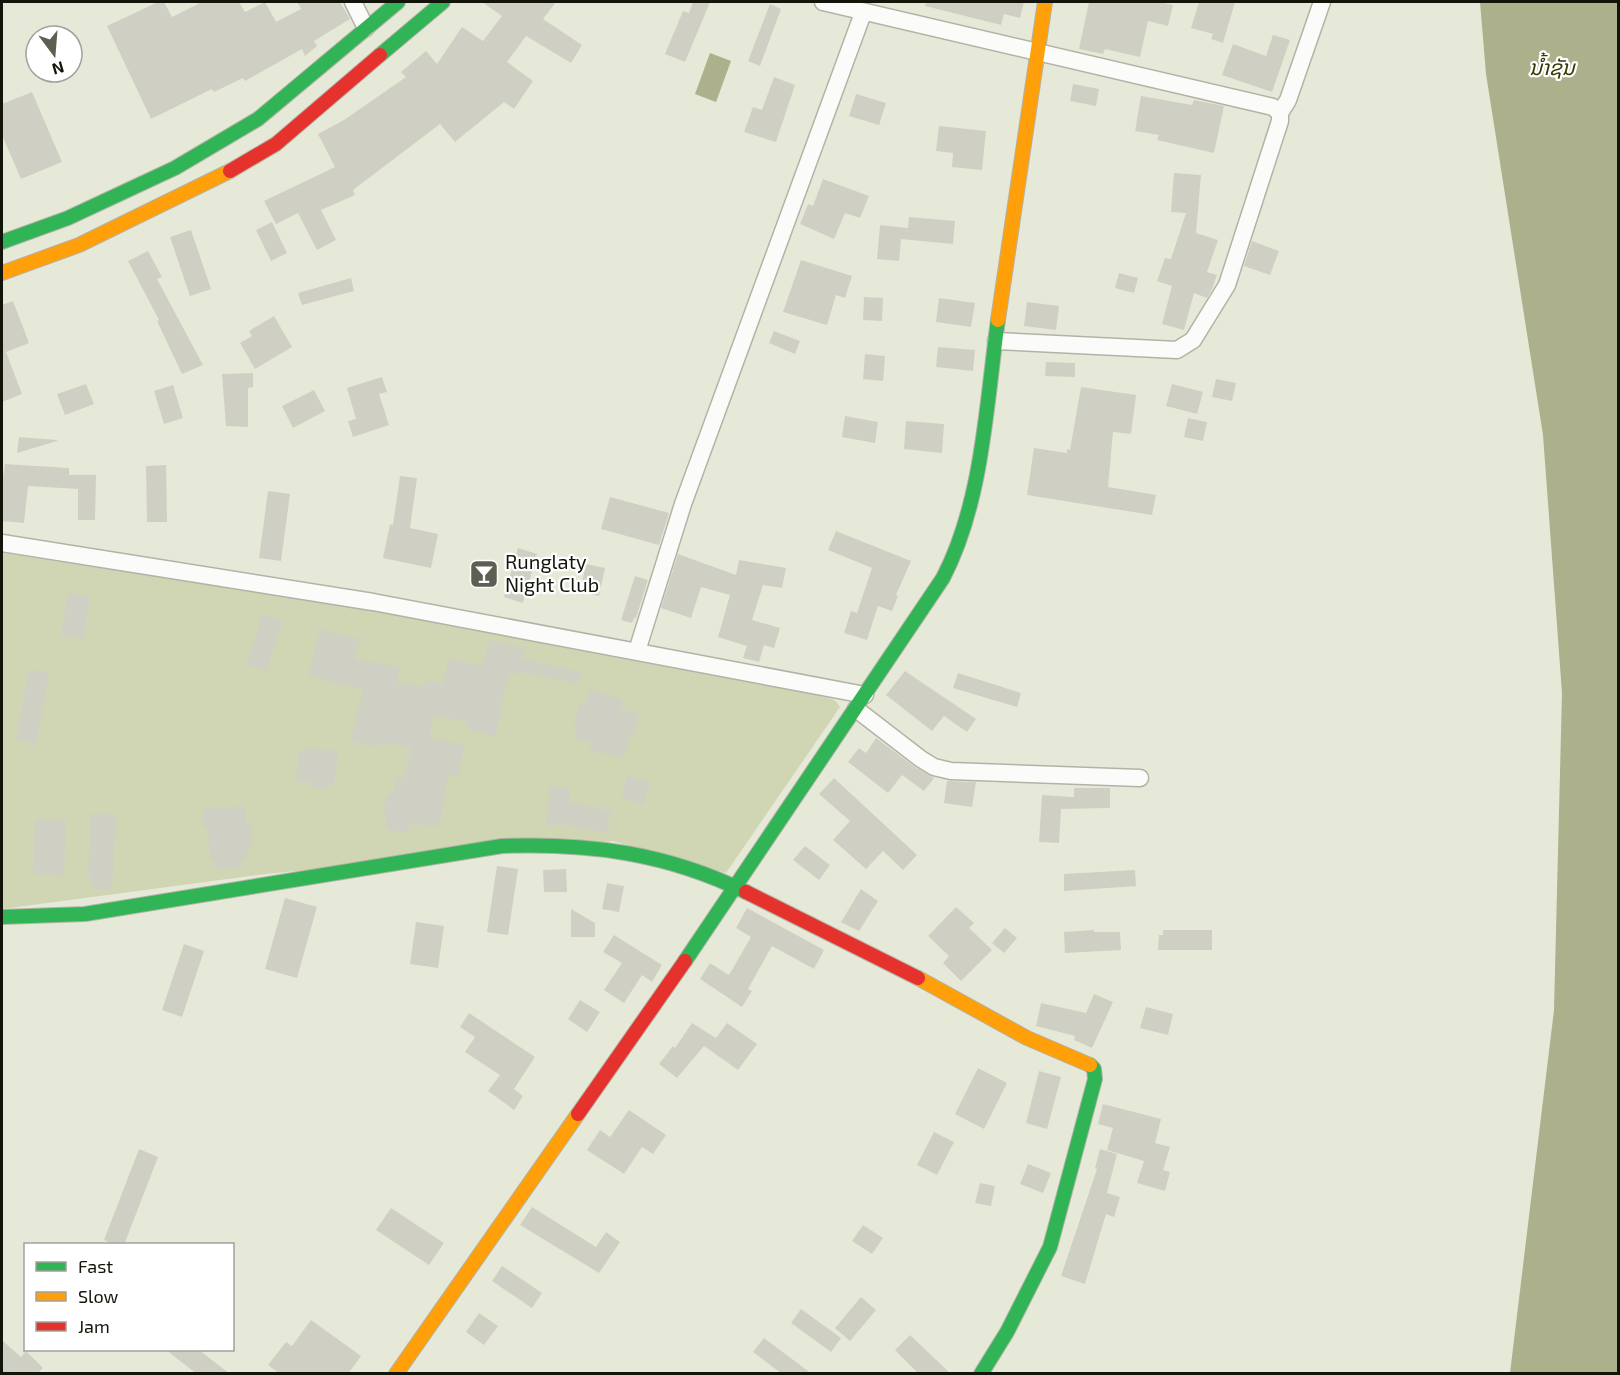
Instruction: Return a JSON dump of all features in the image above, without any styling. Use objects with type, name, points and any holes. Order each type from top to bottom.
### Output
[{"type":"main road","points":[[2,242],[68,218],[175,168],[240,130],[258,119],[398,2]]},
{"type":"main road","points":[[2,273],[79,245],[219,177],[276,144],[443,2]]},
{"type":"main road","points":[[396,1374],[736,887],[943,578],[958,549],[970,513],[1035,53],[1045,2]]},
{"type":"main road","points":[[2,917],[85,914],[502,846],[554,844],[633,851],[659,858],[736,887],[886,960],[967,1008],[1027,1038],[1088,1063],[1094,1069],[1095,1078],[1050,1247],[1007,1332],[981,1374]]},
{"type":"street","points":[[354,2],[366,28]]},
{"type":"street","points":[[823,2],[1274,107],[1280,113]]},
{"type":"street","points":[[996,341],[1177,350],[1193,340],[1227,285],[1280,121],[1280,113],[1287,100],[1322,2]]},
{"type":"street","points":[[637,651],[684,504],[863,13]]},
{"type":"street","points":[[2,543],[373,602],[866,695]]},
{"type":"street","points":[[856,710],[934,767],[951,771],[1140,778]]},
{"type":"shaded area","points":[[2,553],[317,601],[769,681],[835,700],[840,707],[726,873],[613,841],[266,874],[2,909]]},
{"type":"water","name":"ນ້ຳຊັນ","points":[[1480,2],[1618,2],[1618,1373],[1510,1373],[1554,1010],[1562,693],[1543,435],[1486,74]]},
{"type":"water","points":[[710,53],[731,61],[716,102],[695,94]]},
{"type":"building","points":[[158,2],[164,2],[172,17],[202,2],[239,2],[245,12],[265,2],[276,22],[301,9],[297,2],[340,2],[350,19],[314,41],[317,46],[305,56],[302,49],[245,81],[243,78],[214,92],[212,89],[151,119],[107,26]]},
{"type":"building","points":[[482,2],[556,2],[543,19],[582,45],[571,63],[526,36],[507,62],[533,81],[514,109],[504,102],[455,142],[440,124],[353,190],[355,195],[321,210],[336,240],[317,250],[298,213],[276,224],[264,201],[335,167],[318,134],[344,120],[406,77],[401,72],[426,51],[437,64],[462,27],[483,41],[502,16]]},
{"type":"building","points":[[693,2],[710,2],[685,62],[665,54],[683,11],[689,13]]},
{"type":"building","points":[[926,2],[1024,2],[1020,18],[1004,14],[1001,25],[925,6]]},
{"type":"building","points":[[1089,2],[1159,2],[1173,5],[1168,26],[1148,21],[1140,57],[1105,49],[1103,54],[1079,49]]},
{"type":"building","points":[[1199,2],[1235,2],[1223,43],[1211,39],[1213,34],[1191,28]]},
{"type":"building","points":[[770,4],[781,9],[760,66],[748,61]]},
{"type":"building","points":[[1273,35],[1290,40],[1272,92],[1222,75],[1233,44],[1266,56]]},
{"type":"building","points":[[774,77],[795,85],[776,142],[744,132],[753,107],[762,110]]},
{"type":"building","points":[[1073,84],[1099,89],[1096,106],[1070,101]]},
{"type":"building","points":[[32,92],[62,162],[21,179],[2,135],[2,104]]},
{"type":"building","points":[[856,94],[886,103],[879,125],[849,116]]},
{"type":"building","points":[[1141,96],[1192,105],[1194,100],[1224,106],[1214,153],[1157,140],[1159,135],[1135,131]]},
{"type":"building","points":[[939,126],[986,131],[982,170],[952,167],[953,153],[936,151]]},
{"type":"building","points":[[1174,173],[1201,175],[1196,233],[1218,240],[1207,272],[1217,275],[1212,289],[1207,298],[1194,293],[1184,330],[1162,324],[1172,286],[1157,281],[1165,258],[1171,259],[1186,213],[1171,212]]},
{"type":"building","points":[[823,179],[869,196],[860,218],[845,213],[834,239],[800,224],[808,204],[813,206]]},
{"type":"building","points":[[909,217],[955,221],[953,244],[901,239],[899,261],[877,259],[880,225],[908,228]]},
{"type":"building","points":[[272,222],[287,253],[271,261],[256,230]]},
{"type":"building","points":[[191,230],[211,289],[190,296],[170,237]]},
{"type":"building","points":[[1252,241],[1279,251],[1270,275],[1244,266]]},
{"type":"building","points":[[148,251],[162,277],[157,279],[203,365],[182,374],[157,321],[159,320],[128,261]]},
{"type":"building","points":[[801,260],[852,276],[845,298],[836,295],[827,325],[783,312]]},
{"type":"building","points":[[1119,273],[1138,278],[1134,293],[1115,288]]},
{"type":"building","points":[[351,278],[354,291],[302,305],[298,293]]},
{"type":"building","points":[[864,297],[883,298],[882,321],[863,320]]},
{"type":"building","points":[[939,298],[975,303],[971,327],[936,322]]},
{"type":"building","points":[[13,301],[29,343],[6,352],[22,394],[2,402],[2,305]]},
{"type":"building","points":[[1027,302],[1059,306],[1056,330],[1024,326]]},
{"type":"building","points":[[274,316],[292,347],[255,369],[240,343],[252,336],[249,331]]},
{"type":"building","points":[[774,331],[800,341],[795,354],[769,343]]},
{"type":"building","points":[[938,347],[975,350],[973,371],[936,367]]},
{"type":"building","points":[[865,354],[885,356],[883,381],[863,379]]},
{"type":"building","points":[[1046,362],[1075,363],[1075,377],[1045,376]]},
{"type":"building","points":[[253,373],[253,387],[248,388],[248,427],[226,426],[222,374]]},
{"type":"building","points":[[382,377],[387,392],[379,394],[389,425],[353,437],[348,421],[356,419],[347,388]]},
{"type":"building","points":[[1216,379],[1236,383],[1232,401],[1212,397]]},
{"type":"building","points":[[86,384],[94,404],[65,415],[57,394]]},
{"type":"building","points":[[1172,384],[1203,392],[1197,414],[1166,406]]},
{"type":"building","points":[[173,385],[183,418],[164,424],[154,391]]},
{"type":"building","points":[[1081,387],[1136,395],[1131,434],[1113,432],[1108,487],[1156,495],[1152,515],[1027,495],[1034,448],[1067,453],[1067,449],[1070,450]]},
{"type":"building","points":[[314,390],[325,411],[293,428],[282,406]]},
{"type":"building","points":[[845,416],[878,422],[875,443],[842,437]]},
{"type":"building","points":[[1188,418],[1207,422],[1203,441],[1184,437]]},
{"type":"building","points":[[906,421],[944,424],[942,453],[904,449]]},
{"type":"building","points":[[19,437],[57,440],[57,441],[17,453]]},
{"type":"building","points":[[5,464],[69,468],[69,475],[96,475],[95,520],[78,520],[78,489],[28,486],[24,523],[2,521],[2,484]]},
{"type":"building","points":[[166,465],[167,522],[147,522],[146,466]]},
{"type":"building","points":[[400,476],[417,478],[410,528],[438,534],[431,568],[383,558],[390,524],[393,525]]},
{"type":"building","points":[[268,491],[290,494],[281,561],[259,558]]},
{"type":"building","points":[[610,497],[669,513],[659,545],[601,529]]},
{"type":"building","points":[[836,531],[911,561],[896,595],[898,596],[892,611],[878,606],[867,640],[844,633],[851,611],[857,613],[872,568],[828,550]]},
{"type":"building","points":[[518,548],[537,554],[523,603],[504,597]]},
{"type":"building","points":[[678,554],[736,575],[739,560],[786,568],[782,588],[763,585],[752,620],[780,628],[774,648],[764,645],[759,662],[743,658],[747,646],[718,637],[730,595],[701,587],[691,618],[661,608]]},
{"type":"building","points":[[586,564],[605,568],[599,596],[580,592]]},
{"type":"building","points":[[635,576],[648,580],[636,618],[632,623],[621,620]]},
{"type":"building","points":[[68,593],[90,597],[83,639],[61,635]]},
{"type":"building","points":[[262,614],[282,620],[267,671],[247,665]]},
{"type":"building","points":[[319,629],[360,639],[355,659],[400,667],[397,683],[423,687],[424,680],[443,684],[448,659],[482,666],[489,640],[525,648],[522,659],[581,672],[578,684],[519,671],[518,675],[509,673],[495,736],[467,729],[468,722],[434,715],[429,738],[465,745],[458,777],[448,775],[439,827],[410,823],[408,833],[385,829],[387,817],[383,817],[387,794],[393,795],[396,778],[404,779],[411,748],[381,742],[380,747],[351,741],[363,689],[309,676]]},
{"type":"building","points":[[29,669],[49,673],[36,744],[16,740]]},
{"type":"building","points":[[905,671],[976,719],[967,732],[944,716],[932,731],[886,695]]},
{"type":"building","points":[[958,673],[1021,693],[1017,707],[953,688]]},
{"type":"building","points":[[589,689],[623,700],[621,710],[639,714],[634,735],[630,734],[624,758],[590,750],[591,742],[574,738],[577,726],[574,725],[580,701],[585,703]]},
{"type":"building","points":[[876,738],[934,778],[924,791],[902,775],[888,793],[848,762],[859,748],[866,753]]},
{"type":"building","points":[[308,748],[338,751],[334,784],[330,784],[329,789],[310,787],[310,782],[296,781],[299,750],[307,751]]},
{"type":"building","points":[[628,776],[650,783],[644,804],[621,798]]},
{"type":"building","points":[[834,778],[917,855],[903,870],[883,851],[866,869],[833,840],[850,821],[819,794]]},
{"type":"building","points":[[947,781],[976,782],[972,807],[944,803]]},
{"type":"building","points":[[550,786],[570,788],[569,802],[611,811],[606,833],[566,825],[546,825]]},
{"type":"building","points":[[1074,788],[1110,788],[1110,808],[1061,809],[1059,843],[1039,842],[1042,795],[1074,797]]},
{"type":"building","points":[[245,806],[246,824],[251,824],[252,846],[247,846],[248,858],[241,858],[242,867],[215,869],[215,860],[210,860],[208,828],[204,828],[203,809]]},
{"type":"building","points":[[91,813],[116,815],[112,890],[93,889],[94,882],[90,881],[90,875],[88,875]]},
{"type":"building","points":[[35,820],[66,821],[64,875],[33,874]]},
{"type":"building","points":[[805,846],[830,865],[819,880],[793,860]]},
{"type":"building","points":[[497,866],[518,869],[508,935],[487,932]]},
{"type":"building","points":[[566,869],[567,892],[544,892],[543,870]]},
{"type":"building","points":[[1135,870],[1136,886],[1064,891],[1064,874]]},
{"type":"building","points":[[607,883],[624,886],[619,912],[602,909]]},
{"type":"building","points":[[861,889],[878,901],[859,931],[841,922]]},
{"type":"building","points":[[285,898],[317,907],[297,978],[265,969]]},
{"type":"building","points":[[956,907],[974,923],[969,928],[992,950],[961,981],[943,963],[949,956],[928,936]]},
{"type":"building","points":[[747,908],[824,950],[814,969],[772,946],[748,989],[752,991],[742,1007],[700,979],[710,963],[729,975],[751,937],[736,928]]},
{"type":"building","points":[[571,909],[595,923],[595,937],[571,937]]},
{"type":"building","points":[[416,922],[444,926],[438,968],[410,964]]},
{"type":"building","points":[[1005,928],[1017,938],[1004,953],[992,943]]},
{"type":"building","points":[[1094,930],[1094,932],[1120,932],[1121,950],[1065,953],[1064,932]]},
{"type":"building","points":[[1163,930],[1212,930],[1212,950],[1158,950],[1159,935],[1163,935]]},
{"type":"building","points":[[614,935],[662,965],[652,982],[642,975],[624,1003],[604,990],[622,963],[603,952]]},
{"type":"building","points":[[184,944],[204,951],[182,1017],[162,1010]]},
{"type":"building","points":[[1094,994],[1113,1002],[1092,1048],[1074,1040],[1075,1036],[1036,1026],[1041,1003],[1086,1013]]},
{"type":"building","points":[[580,1000],[600,1012],[587,1032],[568,1019]]},
{"type":"building","points":[[1146,1007],[1173,1014],[1168,1035],[1140,1028]]},
{"type":"building","points":[[469,1013],[535,1057],[514,1089],[523,1096],[514,1110],[488,1091],[500,1075],[465,1052],[475,1037],[460,1027]]},
{"type":"building","points":[[692,1023],[716,1038],[727,1023],[757,1044],[738,1070],[704,1046],[677,1078],[659,1064],[673,1046],[675,1048]]},
{"type":"building","points":[[978,1068],[1007,1083],[984,1129],[955,1114]]},
{"type":"building","points":[[1039,1071],[1061,1077],[1047,1129],[1026,1123]]},
{"type":"building","points":[[1103,1104],[1161,1119],[1155,1143],[1170,1147],[1163,1170],[1170,1172],[1165,1191],[1137,1183],[1144,1161],[1107,1150],[1113,1128],[1098,1124]]},
{"type":"building","points":[[629,1110],[666,1135],[653,1154],[642,1147],[624,1174],[587,1150],[600,1130],[610,1137]]},
{"type":"building","points":[[934,1132],[954,1142],[937,1175],[917,1165]]},
{"type":"building","points":[[139,1149],[158,1157],[125,1243],[112,1243],[104,1240]]},
{"type":"building","points":[[1100,1149],[1117,1154],[1107,1193],[1120,1197],[1114,1217],[1106,1214],[1085,1284],[1061,1276],[1097,1169],[1095,1168]]},
{"type":"building","points":[[1028,1164],[1051,1173],[1043,1193],[1020,1184]]},
{"type":"building","points":[[980,1183],[995,1186],[991,1206],[975,1203]]},
{"type":"building","points":[[532,1207],[596,1247],[606,1232],[620,1242],[599,1273],[520,1225]]},
{"type":"building","points":[[391,1208],[444,1243],[429,1265],[376,1230]]},
{"type":"building","points":[[863,1225],[883,1238],[872,1254],[852,1241]]},
{"type":"building","points":[[502,1266],[542,1293],[532,1308],[492,1281]]},
{"type":"building","points":[[861,1297],[876,1310],[850,1341],[835,1328]]},
{"type":"building","points":[[801,1309],[841,1338],[831,1352],[791,1323]]},
{"type":"building","points":[[479,1313],[498,1326],[484,1345],[466,1332]]},
{"type":"building","points":[[311,1320],[361,1356],[348,1374],[280,1374],[268,1365],[286,1342],[292,1346]]},
{"type":"building","points":[[910,1335],[951,1374],[919,1374],[895,1350]]},
{"type":"building","points":[[764,1338],[812,1374],[782,1374],[753,1352]]},
{"type":"building","points":[[2,1340],[21,1357],[26,1351],[43,1368],[37,1374],[2,1374]]},
{"type":"building","points":[[167,1351],[200,1351],[230,1374],[197,1374]]},
{"type":"traffic: fast","points":[[2,242],[68,218],[175,168],[258,119],[398,2]]},
{"type":"traffic: fast","points":[[380,55],[443,2]]},
{"type":"traffic: fast","points":[[685,961],[943,578],[967,517],[975,485],[998,320]]},
{"type":"traffic: fast","points":[[2,917],[85,914],[502,846],[566,846],[627,853],[686,868],[746,892]]},
{"type":"traffic: fast","points":[[981,1374],[1007,1332],[1050,1247],[1095,1079],[1094,1069],[1090,1065]]},
{"type":"traffic: slow","points":[[998,320],[1045,2]]},
{"type":"traffic: slow","points":[[2,273],[79,245],[230,171]]},
{"type":"traffic: slow","points":[[918,978],[1027,1038],[1090,1065]]},
{"type":"traffic: slow","points":[[396,1374],[578,1114]]},
{"type":"traffic: jam","points":[[230,171],[276,144],[380,55]]},
{"type":"traffic: jam","points":[[746,892],[918,978]]},
{"type":"traffic: jam","points":[[578,1114],[685,961]]},
{"type":"place","name":"Runglaty Night Club","points":[[484,574]]}]
